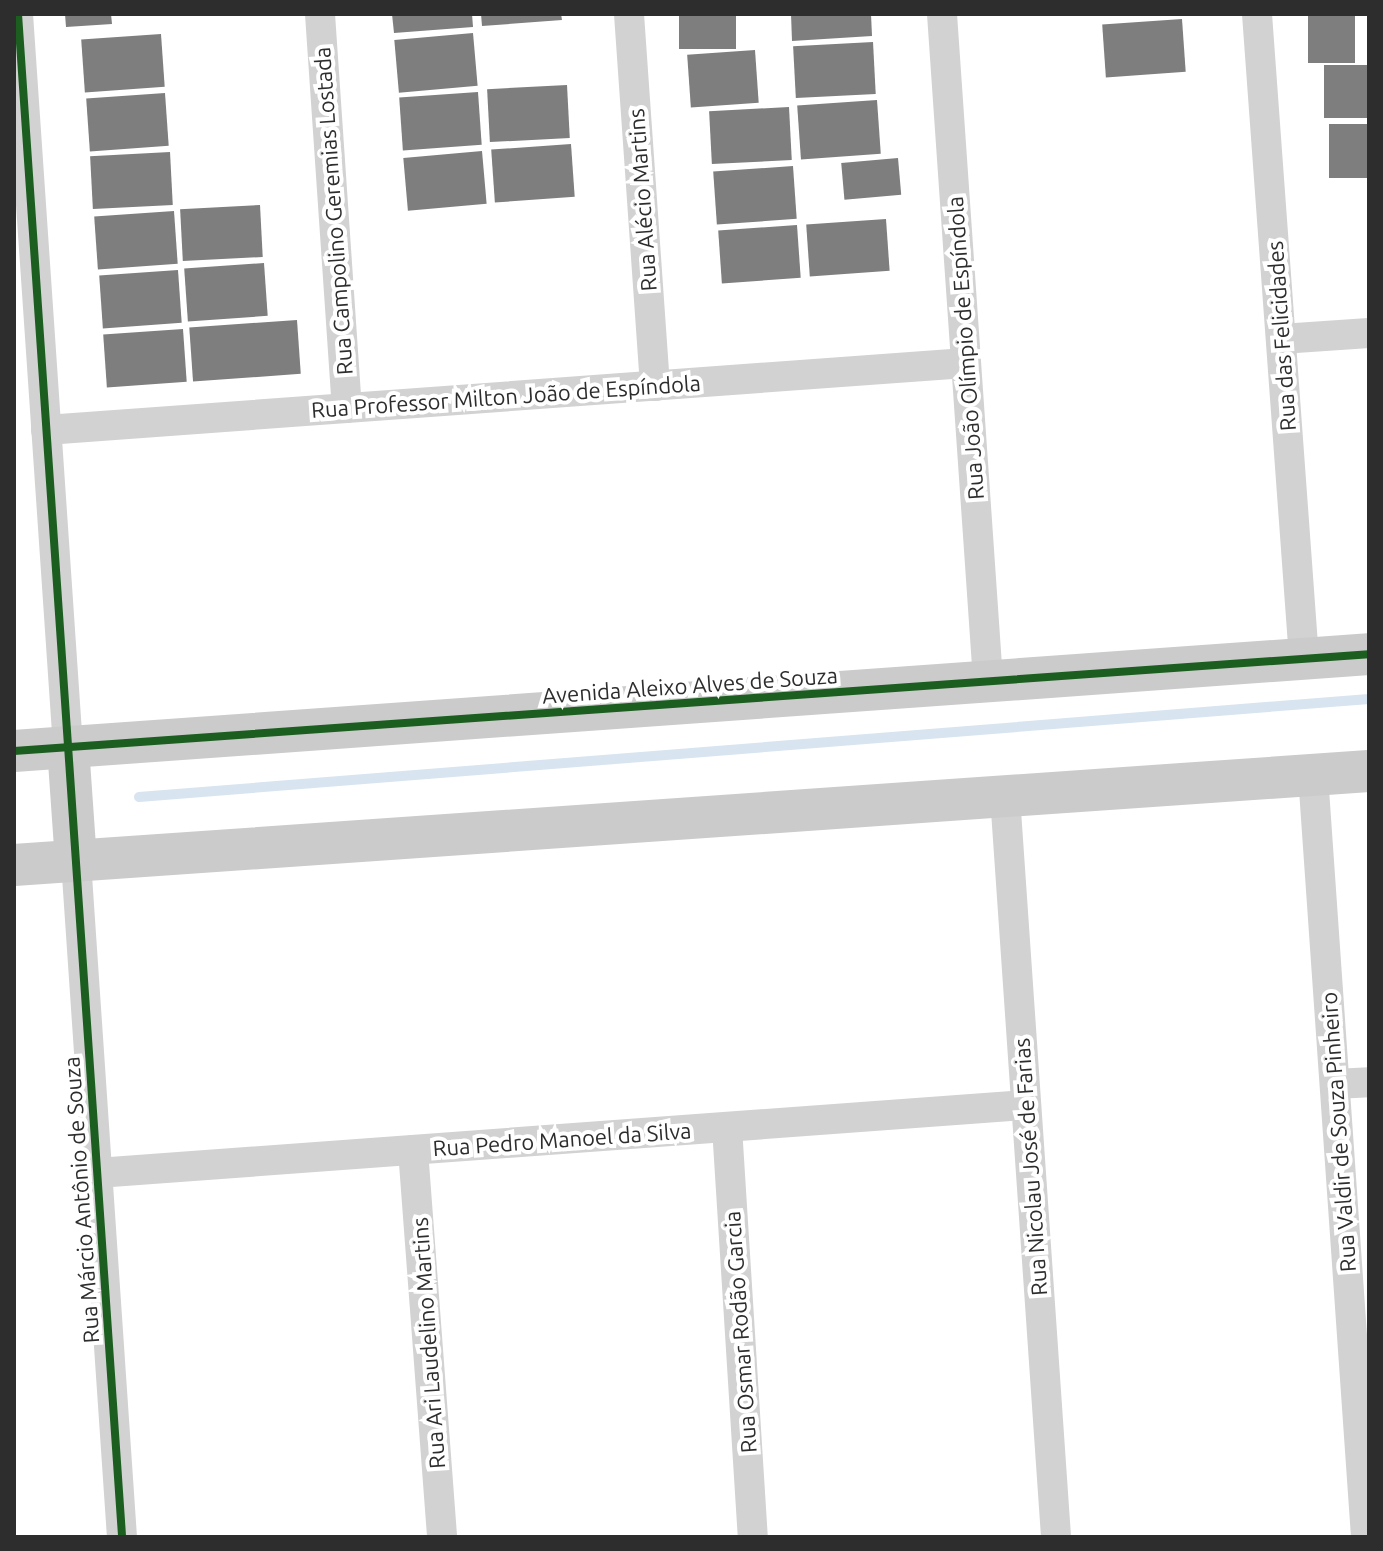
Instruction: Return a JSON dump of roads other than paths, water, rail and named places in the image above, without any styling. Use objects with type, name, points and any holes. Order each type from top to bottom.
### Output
[{"type":"street","points":[[18,14],[76,861]]},
{"type":"street","name":"Rua Campolino Geremias Lostada","points":[[320,14],[347,408]]},
{"type":"street","name":"Rua Alécio Martins","points":[[629,14],[655,386]]},
{"type":"street","name":"Rua João Olímpio de Espíndola","points":[[942,14],[988,681]]},
{"type":"street","name":"Rua das Felicidades","points":[[1257,14],[1304,659]]},
{"type":"street","points":[[1281,339],[1369,333]]},
{"type":"street","name":"Rua Professor Milton João de Espíndola","points":[[46,430],[966,363]]},
{"type":"street","name":"Avenida Aleixo Alves de Souza","points":[[14,751],[1369,654]]},
{"type":"street","points":[[14,865],[1369,771]]},
{"type":"street","name":"Rua Valdir de Souza Pinheiro","points":[[1313,775],[1366,1537]]},
{"type":"street","name":"Rua Nicolau José de Farias","points":[[1005,796],[1056,1537]]},
{"type":"street","name":"Rua Márcio Antônio de Souza","points":[[76,861],[122,1537]]},
{"type":"street","points":[[1335,1084],[1369,1082]]},
{"type":"street","name":"Rua Pedro Manoel da Silva","points":[[97,1173],[1026,1105]]},
{"type":"street","name":"Rua Osmar Rodão Garcia","points":[[727,1127],[753,1537]]},
{"type":"street","name":"Rua Ari Laudelino Martins","points":[[413,1150],[442,1537]]},
{"type":"waterway","points":[[139,797],[1369,699]]}]
